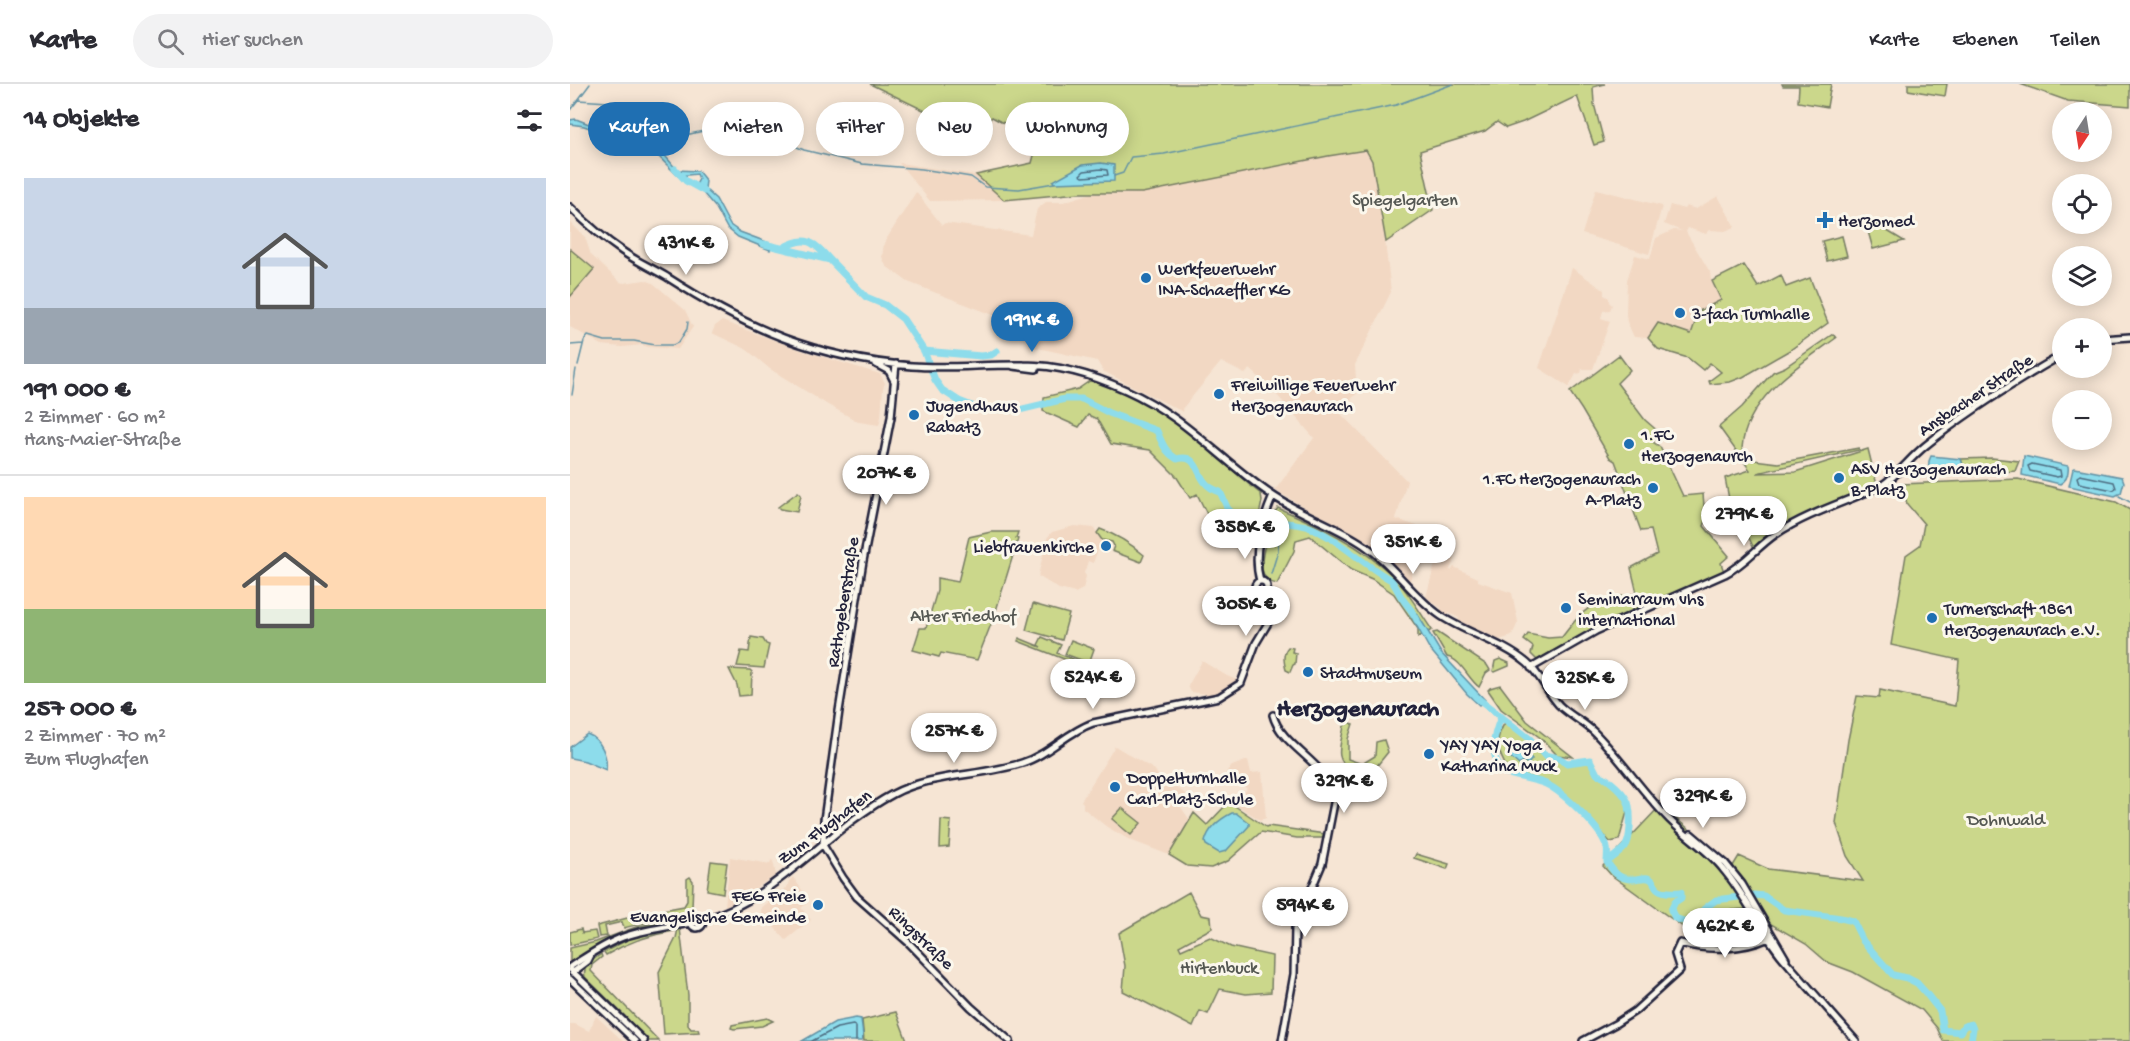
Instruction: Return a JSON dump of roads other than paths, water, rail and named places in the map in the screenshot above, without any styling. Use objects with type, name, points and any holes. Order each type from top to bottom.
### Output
[{"type":"street","points":[[570,207],[589,226],[625,253],[716,308],[762,331],[800,344],[866,360],[896,364],[921,366],[1029,365],[1094,378],[1146,399],[1174,416],[1273,496],[1363,544],[1390,566],[1430,608],[1452,622],[1506,649],[1532,668],[1565,711],[1592,730],[1665,815],[1715,860],[1756,911]]},
{"type":"street","points":[[2112,338],[2130,337]]},
{"type":"street","points":[[866,360],[889,371],[894,381]]},
{"type":"street","name":"Ansbacher Straße","points":[[1532,668],[1587,634],[1728,573],[1774,535],[1881,486],[1892,479],[1911,458],[1935,438],[2052,361]]},
{"type":"street","name":"Rathgeberstraße","points":[[823,845],[828,787],[839,711],[863,561],[891,417],[896,364]]},
{"type":"street","name":"Zum Flughafen","points":[[592,954],[625,936],[645,931],[691,923],[698,928],[703,924],[703,920],[746,902],[823,845],[860,814],[908,788],[941,778],[1002,769],[1025,763],[1093,723],[1223,695],[1241,683],[1256,643],[1268,620],[1260,592],[1256,591],[1255,587],[1260,581],[1257,558],[1261,534],[1273,496]]},
{"type":"street","points":[[1273,715],[1279,727],[1316,766],[1334,792],[1335,798],[1325,854],[1315,884],[1295,928],[1294,974],[1282,1041]]},
{"type":"street","points":[[1665,815],[1714,853],[1742,884],[1771,937],[1791,967],[1856,1041]]},
{"type":"street","name":"Ringstraße","points":[[823,845],[857,897],[909,943],[971,1007],[1010,1041]]},
{"type":"street","points":[[1583,1041],[1635,1011],[1680,970],[1675,954],[1680,943],[1699,947],[1731,947],[1753,944],[1771,937]]},
{"type":"street","points":[[571,970],[584,964],[592,954]]},
{"type":"street","points":[[571,970],[592,954]]},
{"type":"street","points":[[584,964],[582,975],[585,983]]},
{"type":"street","points":[[571,970],[644,1041]]},
{"type":"street","points":[[570,979],[635,1041]]},
{"type":"water","points":[[576,119],[588,124],[588,127],[570,124],[570,120]]},
{"type":"water","points":[[658,156],[665,156],[677,170],[698,171],[706,181],[705,189],[716,199],[730,225],[740,232],[772,244],[770,250],[738,237],[727,228],[716,208],[696,185],[699,179],[697,174],[678,176]]},
{"type":"water","points":[[1101,163],[1114,165],[1114,181],[1054,183],[1053,181],[1082,165]]},
{"type":"water","points":[[1931,456],[1961,459],[1963,465],[1958,473],[1928,477]]},
{"type":"water","points":[[2024,456],[2068,466],[2068,474],[2060,484],[2022,475]]},
{"type":"water","points":[[2075,468],[2122,477],[2124,482],[2121,493],[2115,496],[2069,486]]},
{"type":"water","points":[[1415,610],[1441,653],[1485,700],[1479,705],[1429,648],[1410,614]]},
{"type":"water","points":[[587,734],[600,744],[606,759],[606,770],[585,761],[570,758],[570,747]]},
{"type":"water","points":[[1512,741],[1521,747],[1515,754],[1516,756],[1523,749],[1532,759],[1528,764],[1523,761],[1519,765],[1507,754],[1511,750],[1508,745]]},
{"type":"water","points":[[1232,813],[1236,813],[1249,823],[1249,826],[1226,851],[1219,853],[1205,842],[1215,825]]},
{"type":"water","points":[[861,1019],[862,1041],[802,1041],[835,1022]]},
{"type":"waterway","points":[[578,100],[590,84]]},
{"type":"waterway","points":[[1114,176],[1123,173],[1131,157],[1164,154],[1396,105],[1453,84]]},
{"type":"waterway","points":[[570,110],[578,100],[608,102],[627,108],[642,104],[651,108],[682,134],[726,126],[753,128],[804,150],[862,164],[922,169],[971,177],[985,187],[1019,189],[1054,183]]},
{"type":"waterway","points":[[675,169],[686,181],[704,191]]},
{"type":"waterway","points":[[783,248],[798,241],[809,242],[830,260]]},
{"type":"waterway","points":[[764,244],[830,260],[866,297],[885,305],[903,319],[924,351],[935,380],[942,390],[959,401],[977,408],[1019,410],[1065,399],[1082,399],[1109,413],[1157,431],[1167,450],[1177,459],[1192,461],[1201,477],[1211,488],[1220,492],[1228,509],[1235,515],[1255,520],[1300,525],[1320,532],[1391,580],[1417,620]]},
{"type":"waterway","points":[[578,365],[584,341],[588,336],[605,341],[673,345],[679,342],[687,329],[688,322]]},
{"type":"waterway","points":[[570,345],[583,344]]},
{"type":"waterway","points":[[924,351],[981,356],[991,355],[997,351]]},
{"type":"waterway","points":[[572,395],[576,369]]},
{"type":"waterway","points":[[2119,496],[2130,502]]},
{"type":"waterway","points":[[1280,532],[1283,524]]},
{"type":"waterway","points":[[1271,574],[1278,551],[1279,536]]},
{"type":"waterway","points":[[1476,697],[1530,739],[1544,755],[1559,758],[1567,763],[1590,760],[1597,774],[1621,792],[1628,801],[1630,810],[1628,839],[1623,849],[1607,862],[1621,877],[1648,878],[1662,891],[1681,892],[1681,898],[1675,902],[1671,910],[1675,918],[1686,922],[1695,920],[1716,900],[1754,895],[1764,896],[1784,910],[1853,921],[1863,941],[1893,975],[1917,983],[1925,992],[1940,1011],[1943,1030],[1960,1032],[1964,1026],[1971,1024],[1973,1029],[1971,1041]]},
{"type":"waterway","points":[[1501,717],[1494,744],[1500,771],[1546,784],[1562,795],[1581,812],[1604,840],[1607,848],[1607,862]]},
{"type":"place","name":"Herzomed","points":[[1825,220]]},
{"type":"place","name":"Werkfeuerwehr INA-Schaeffler KG","points":[[1146,278]]},
{"type":"place","name":"3-fach Turnhalle","points":[[1680,313]]},
{"type":"place","name":"Freiwillige Feuerwehr Herzogenaurach","points":[[1219,394]]},
{"type":"place","name":"Jugendhaus Rabatz","points":[[914,415]]},
{"type":"place","name":"1.FC Herzogenaurch","points":[[1629,444]]},
{"type":"place","name":"ASV Herzogenaurach B-Platz","points":[[1839,478]]},
{"type":"place","name":"1.FC Herzogenaurach A-Platz","points":[[1653,488]]},
{"type":"place","name":"Liebfrauenkirche","points":[[1106,546]]},
{"type":"place","name":"Seminarraum vhs international","points":[[1566,608]]},
{"type":"place","name":"Turnerschaft 1861 Herzogenaurach e.V.","points":[[1932,618]]},
{"type":"place","name":"Stadtmuseum","points":[[1308,672]]},
{"type":"place","name":"YAY YAY Yoga Katharina Muck","points":[[1429,754]]},
{"type":"place","name":"Doppelturnhalle Carl-Platz-Schule","points":[[1115,787]]},
{"type":"place","name":"FEG Freie Evangelische Gemeinde","points":[[818,905]]},
{"type":"district","name":"Herzogenaurach","points":[[1358,707]]},
{"type":"park label","name":"Spiegelgarten","points":[[1405,199]]},
{"type":"park label","name":"Alter Friedhof","points":[[963,615]]},
{"type":"park label","name":"Dohnwald","points":[[2006,819]]},
{"type":"park label","name":"Hirtenbuck","points":[[1219,967]]}]
